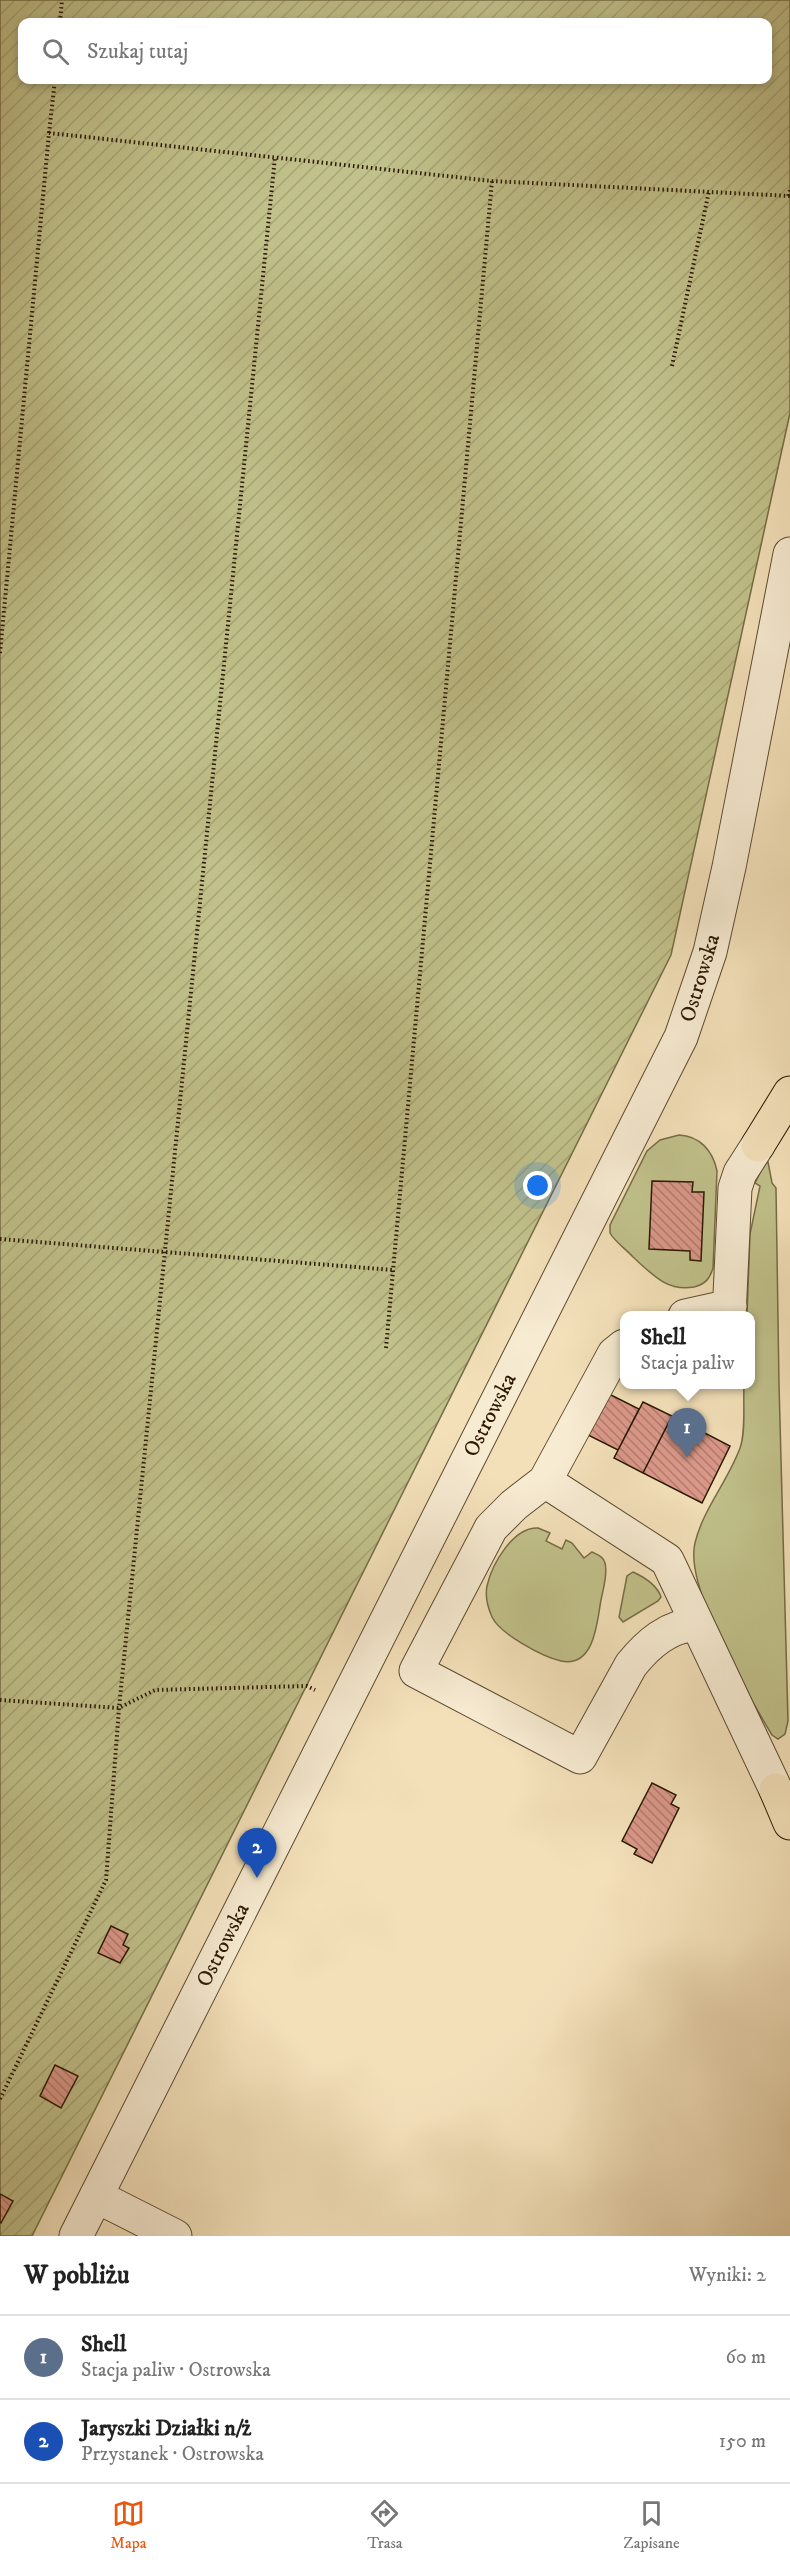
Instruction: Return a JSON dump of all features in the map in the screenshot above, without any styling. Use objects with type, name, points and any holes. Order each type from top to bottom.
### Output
[{"type":"highway","points":[[758,1145],[790,1094]]},
{"type":"highway","points":[[776,1790],[790,1823]]},
{"type":"street","name":"Ostrowska","points":[[76,2236],[681,1037],[710,952],[729,867],[790,554]]},
{"type":"street","points":[[730,1311],[735,1188],[740,1173],[758,1145]]},
{"type":"street","points":[[620,1349],[614,1354],[545,1481],[514,1505],[491,1528],[416,1671],[580,1757],[638,1656],[666,1633],[697,1624]]},
{"type":"street","points":[[545,1481],[667,1560],[776,1790]]},
{"type":"street","points":[[96,2196],[175,2236]]},
{"type":"path","points":[[60,18],[62,0]]},
{"type":"path","points":[[0,653],[55,84]]},
{"type":"path","points":[[49,133],[492,181],[789,196],[790,190]]},
{"type":"path","points":[[0,2099],[106,1880],[119,1708],[274,157]]},
{"type":"path","points":[[386,1348],[492,181]]},
{"type":"path","points":[[672,366],[709,192]]},
{"type":"path","points":[[0,1239],[393,1270]]},
{"type":"path","points":[[0,1700],[119,1708],[155,1690],[308,1686],[344,1705]]},
{"type":"green space","points":[[0,0],[790,0],[790,413],[671,955],[32,2236],[0,2236]]},
{"type":"green space","points":[[679,1135],[693,1138],[704,1146],[709,1151],[717,1171],[713,1268],[709,1278],[704,1282],[698,1286],[684,1288],[660,1280],[610,1233],[610,1225],[647,1151],[660,1140]]},
{"type":"green space","points":[[768,1162],[772,1183],[776,1188],[788,1721],[785,1734],[778,1739],[772,1735],[761,1717],[720,1640],[699,1586],[694,1562],[695,1543],[704,1518],[742,1442],[744,1389],[755,1389],[755,1311],[747,1311],[750,1234],[760,1186],[755,1183],[765,1163]]},
{"type":"green space","points":[[538,1528],[550,1533],[546,1541],[562,1549],[566,1540],[572,1543],[584,1558],[592,1552],[602,1558],[605,1563],[605,1582],[596,1630],[588,1650],[581,1657],[572,1661],[553,1659],[513,1637],[497,1624],[488,1606],[487,1586],[505,1548],[520,1534],[529,1529]]},
{"type":"green space","points":[[633,1572],[653,1585],[661,1597],[623,1622],[619,1617],[627,1576]]},
{"type":"building","points":[[652,1181],[693,1182],[692,1192],[704,1192],[701,1261],[690,1260],[690,1251],[649,1249]]},
{"type":"building","points":[[603,1391],[639,1409],[618,1450],[582,1432]]},
{"type":"building","points":[[643,1402],[672,1416],[643,1473],[614,1458]]},
{"type":"building","points":[[672,1416],[730,1446],[702,1503],[643,1473]]},
{"type":"building","points":[[652,1783],[676,1795],[671,1804],[679,1808],[652,1863],[634,1854],[637,1849],[622,1841]]},
{"type":"building","points":[[111,1926],[128,1934],[123,1945],[129,1948],[120,1963],[98,1953]]},
{"type":"building","points":[[55,2065],[78,2076],[61,2108],[40,2096]]},
{"type":"building","points":[[0,2194],[13,2201],[1,2223],[0,2222]]},
{"type":"place","name":"Shell","points":[[687,1458]]},
{"type":"place","name":"Jaryszki Działki n/ż","points":[[257,1878]]}]
